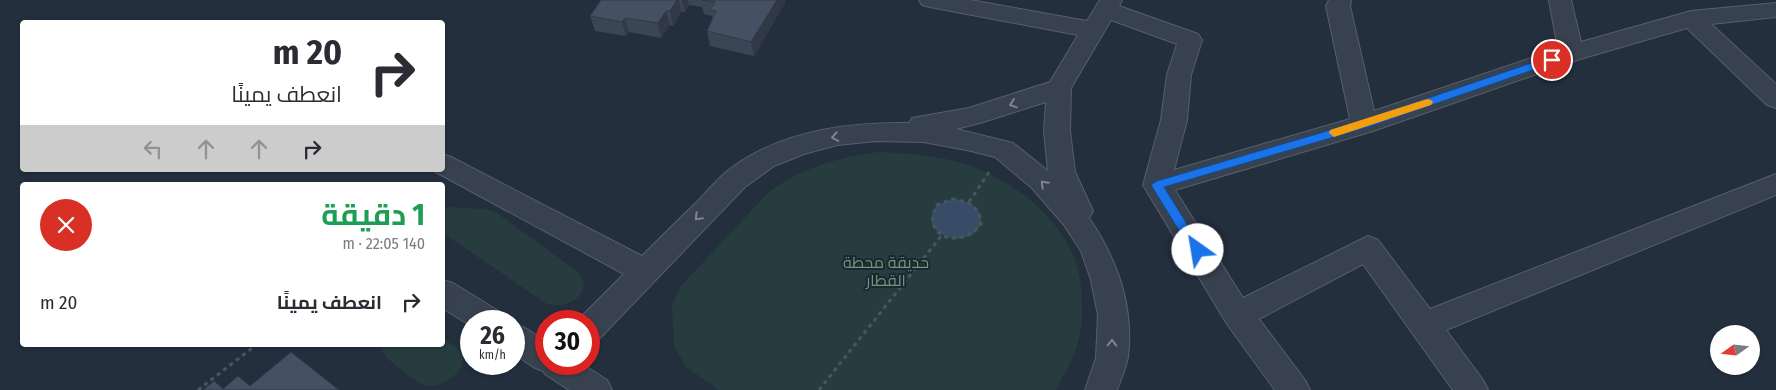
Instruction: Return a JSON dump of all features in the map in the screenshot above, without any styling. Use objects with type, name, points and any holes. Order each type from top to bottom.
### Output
[{"type":"street","points":[[930,0],[1102,13],[1190,40],[1179,74],[1174,120],[1157,185],[1238,315],[1294,390]]},
{"type":"street","points":[[1340,0],[1338,6],[1364,124]]},
{"type":"street","points":[[1560,0],[1571,53]]},
{"type":"street","points":[[1157,185],[1364,124],[1571,53],[1691,19],[1776,10]]},
{"type":"street","points":[[1101,390],[1112,358],[1113,315],[1106,280],[1062,172],[1057,131],[1059,88],[1102,13]]},
{"type":"street","points":[[1691,19],[1776,99]]},
{"type":"street","points":[[600,317],[735,180],[765,159],[798,146],[829,138],[971,117],[1059,88]]},
{"type":"street","points":[[876,132],[923,133],[967,140],[1004,150],[1042,181],[1074,216],[1094,248]]},
{"type":"street","points":[[445,166],[644,271]]},
{"type":"street","points":[[1425,325],[1776,184]]},
{"type":"street","points":[[1238,315],[1368,248],[1472,390]]},
{"type":"street","points":[[445,294],[471,310]]},
{"type":"street","points":[[573,375],[596,390]]},
{"type":"path","points":[[969,202],[1004,150]]},
{"type":"path","points":[[961,200],[969,202],[980,212],[982,218],[979,230],[973,235],[958,239],[942,235],[932,224],[933,210],[944,201],[961,200]]},
{"type":"path","points":[[819,390],[942,235]]},
{"type":"path","points":[[198,390],[253,347]]},
{"type":"green space","name":"حديقة محطة القطار","points":[[879,152],[936,157],[955,161],[992,175],[1028,198],[1057,228],[1068,245],[1079,273],[1082,293],[1082,321],[1076,349],[1056,390],[719,390],[686,367],[674,346],[672,305],[680,287],[767,194],[779,185],[820,165],[849,157]]},
{"type":"green space","points":[[445,208],[485,209],[497,213],[578,272],[584,281],[581,294],[572,302],[566,304],[547,304],[445,234]]},
{"type":"green space","points":[[445,340],[460,352],[460,369],[446,382],[431,386],[425,385],[410,377],[384,354],[382,347],[445,347]]},
{"type":"water","points":[[952,199],[973,205],[981,218],[981,224],[974,233],[965,238],[955,239],[945,236],[937,231],[932,224],[932,215],[937,205]]},
{"type":"building","points":[[601,0],[677,0],[670,11],[666,11],[658,23],[625,18],[622,22],[590,16]]},
{"type":"building","points":[[702,0],[777,0],[751,42],[707,31],[716,11],[710,10],[715,2]]},
{"type":"building","points":[[291,352],[339,390],[203,390],[214,381],[223,389],[238,376],[250,386]]},
{"type":"slow traffic","points":[[1334,133],[1427,102]]},
{"type":"route","points":[[1198,250],[1157,185],[1364,124],[1552,60]]}]
